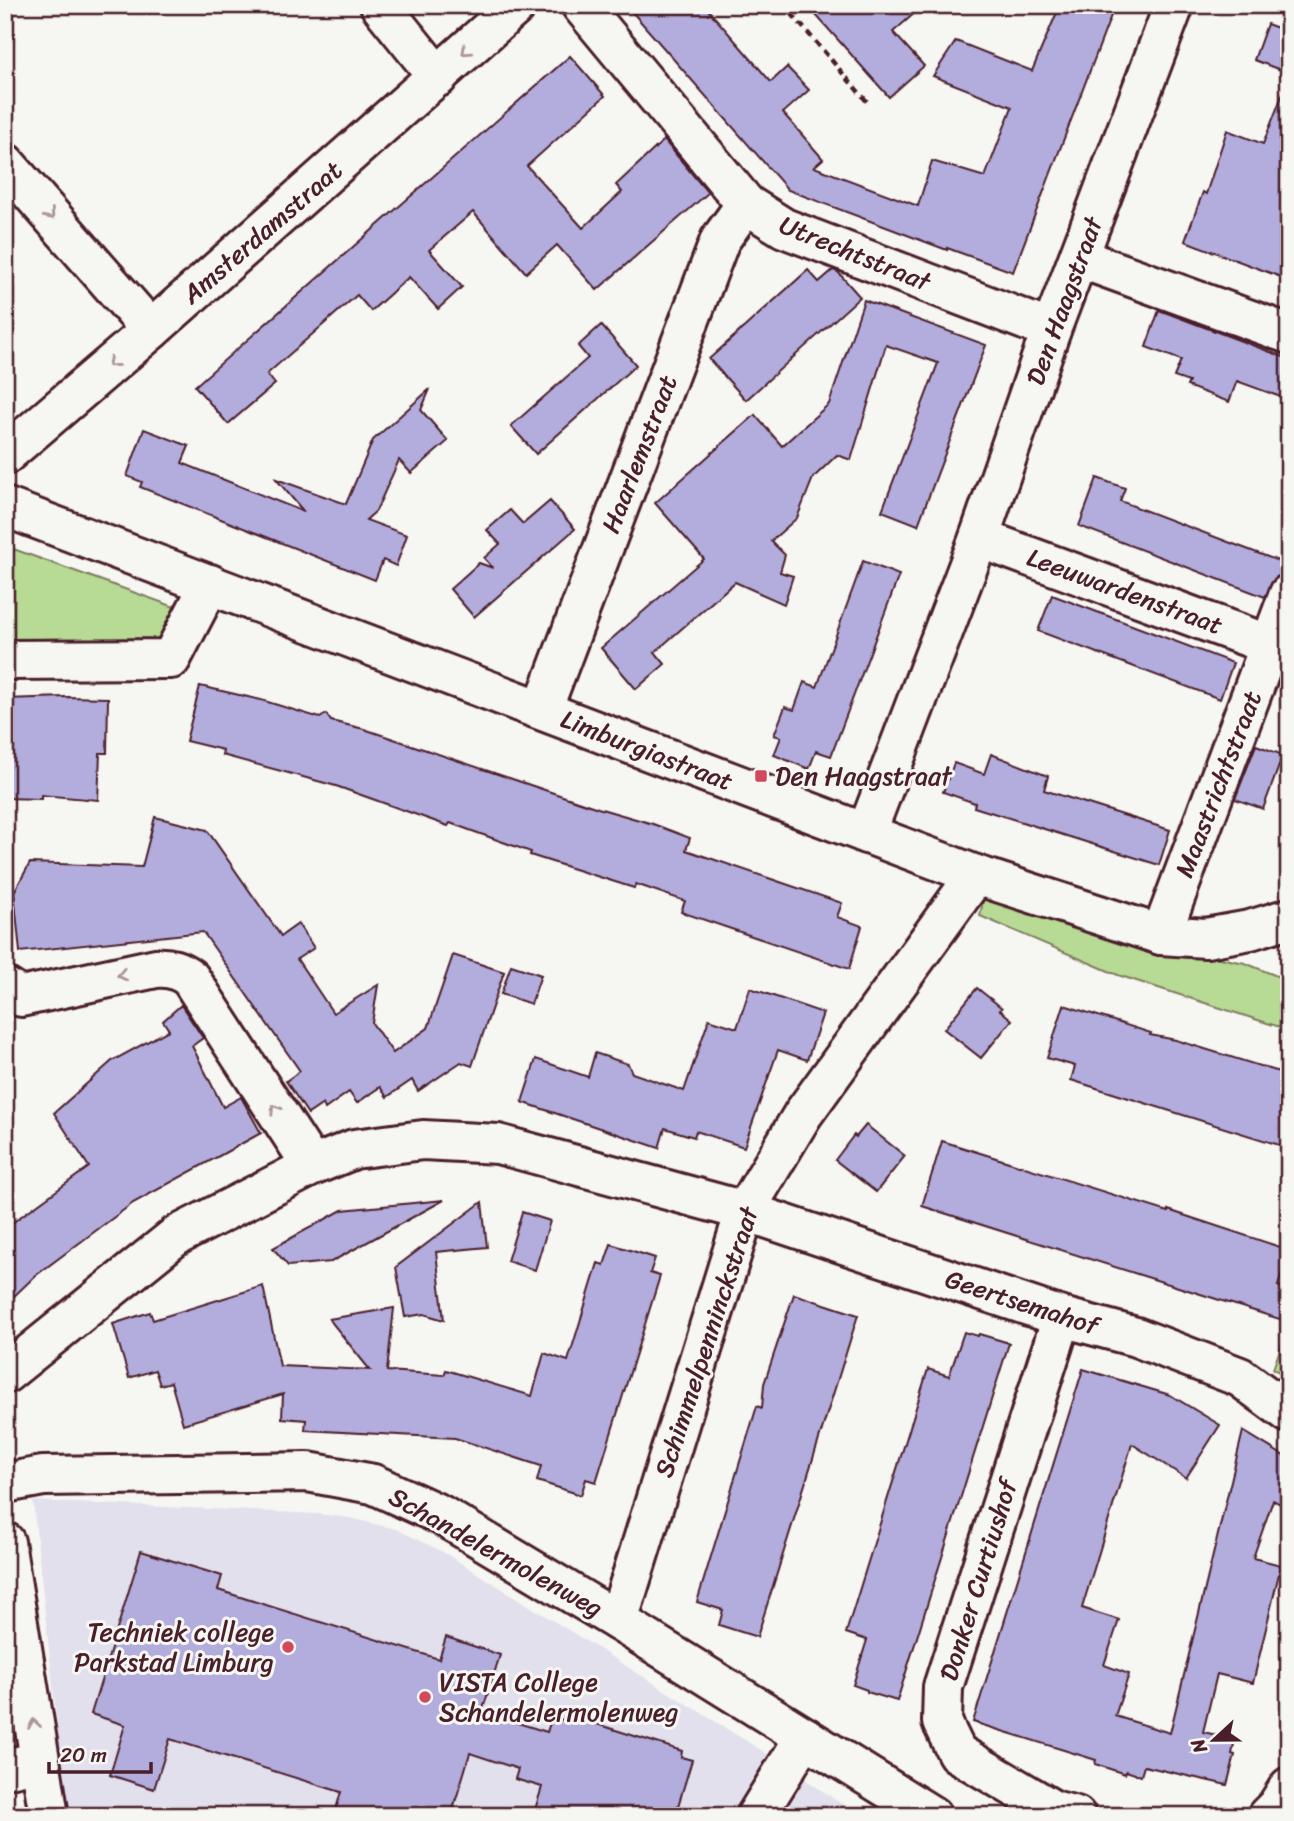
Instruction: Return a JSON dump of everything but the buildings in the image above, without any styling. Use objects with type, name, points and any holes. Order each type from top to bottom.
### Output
[{"type":"street","points":[[380,5],[438,77]]},
{"type":"street","name":"Amsterdamstraat","points":[[5,454],[151,330],[517,5]]},
{"type":"street","name":"Utrechtstraat","points":[[581,5],[746,204],[784,228],[1051,330]]},
{"type":"street","name":"Den Haagstraat","points":[[866,834],[979,538],[1051,330],[1174,5]]},
{"type":"street","points":[[5,163],[151,330]]},
{"type":"street","name":"Haarlemstraat","points":[[542,710],[720,240],[746,204]]},
{"type":"street","points":[[1079,258],[1289,334]]},
{"type":"street","name":"Limburgiastraat","points":[[5,507],[976,875],[1161,935],[1206,938],[1250,930],[1289,918]]},
{"type":"street","name":"Leeuwardenstraat","points":[[979,538],[1270,645]]},
{"type":"street","points":[[5,660],[171,659],[210,584]]},
{"type":"street","name":"Maastrichtstraat","points":[[1161,935],[1289,594]]},
{"type":"street","name":"Schimmelpenninckstraat","points":[[618,1621],[745,1211],[803,1114],[976,875]]},
{"type":"street","points":[[10,1002],[156,968],[178,970],[190,978],[312,1166]]},
{"type":"street","name":"Geertsemahof","points":[[5,1374],[176,1236],[312,1166],[354,1149],[424,1140],[498,1144],[745,1211],[1062,1317],[1136,1337],[1240,1377],[1289,1413]]},
{"type":"street","name":"Donker Curtiushof","points":[[1062,1317],[943,1687],[942,1722],[957,1754],[1053,1810],[1076,1816]]},
{"type":"street","name":"Schandelermolenweg","points":[[5,1483],[44,1476],[308,1472],[373,1484],[441,1515],[618,1621],[932,1816]]},
{"type":"street","points":[[5,1542],[23,1765],[49,1816]]},
{"type":"street","points":[[756,1816],[805,1737]]},
{"type":"street","points":[[1267,1816],[1289,1787]]},
{"type":"path","points":[[783,5],[870,104]]},
{"type":"shaded area","points":[[33,1501],[318,1514],[350,1518],[396,1529],[443,1552],[772,1757],[860,1816],[67,1816]]},
{"type":"green space","points":[[5,546],[183,610],[157,646],[5,643]]},
{"type":"green space","points":[[985,890],[1128,940],[1245,963],[1289,981],[1289,1030],[1118,975],[980,916]]},
{"type":"green space","points":[[1283,1341],[1289,1342],[1289,1377],[1273,1369]]},
{"type":"place","name":"Den Haagstraat","points":[[761,776]]},
{"type":"place","name":"Techniek college Parkstad Limburg","points":[[288,1647]]},
{"type":"place","name":"VISTA College Schandelermolenweg","points":[[425,1697]]}]
